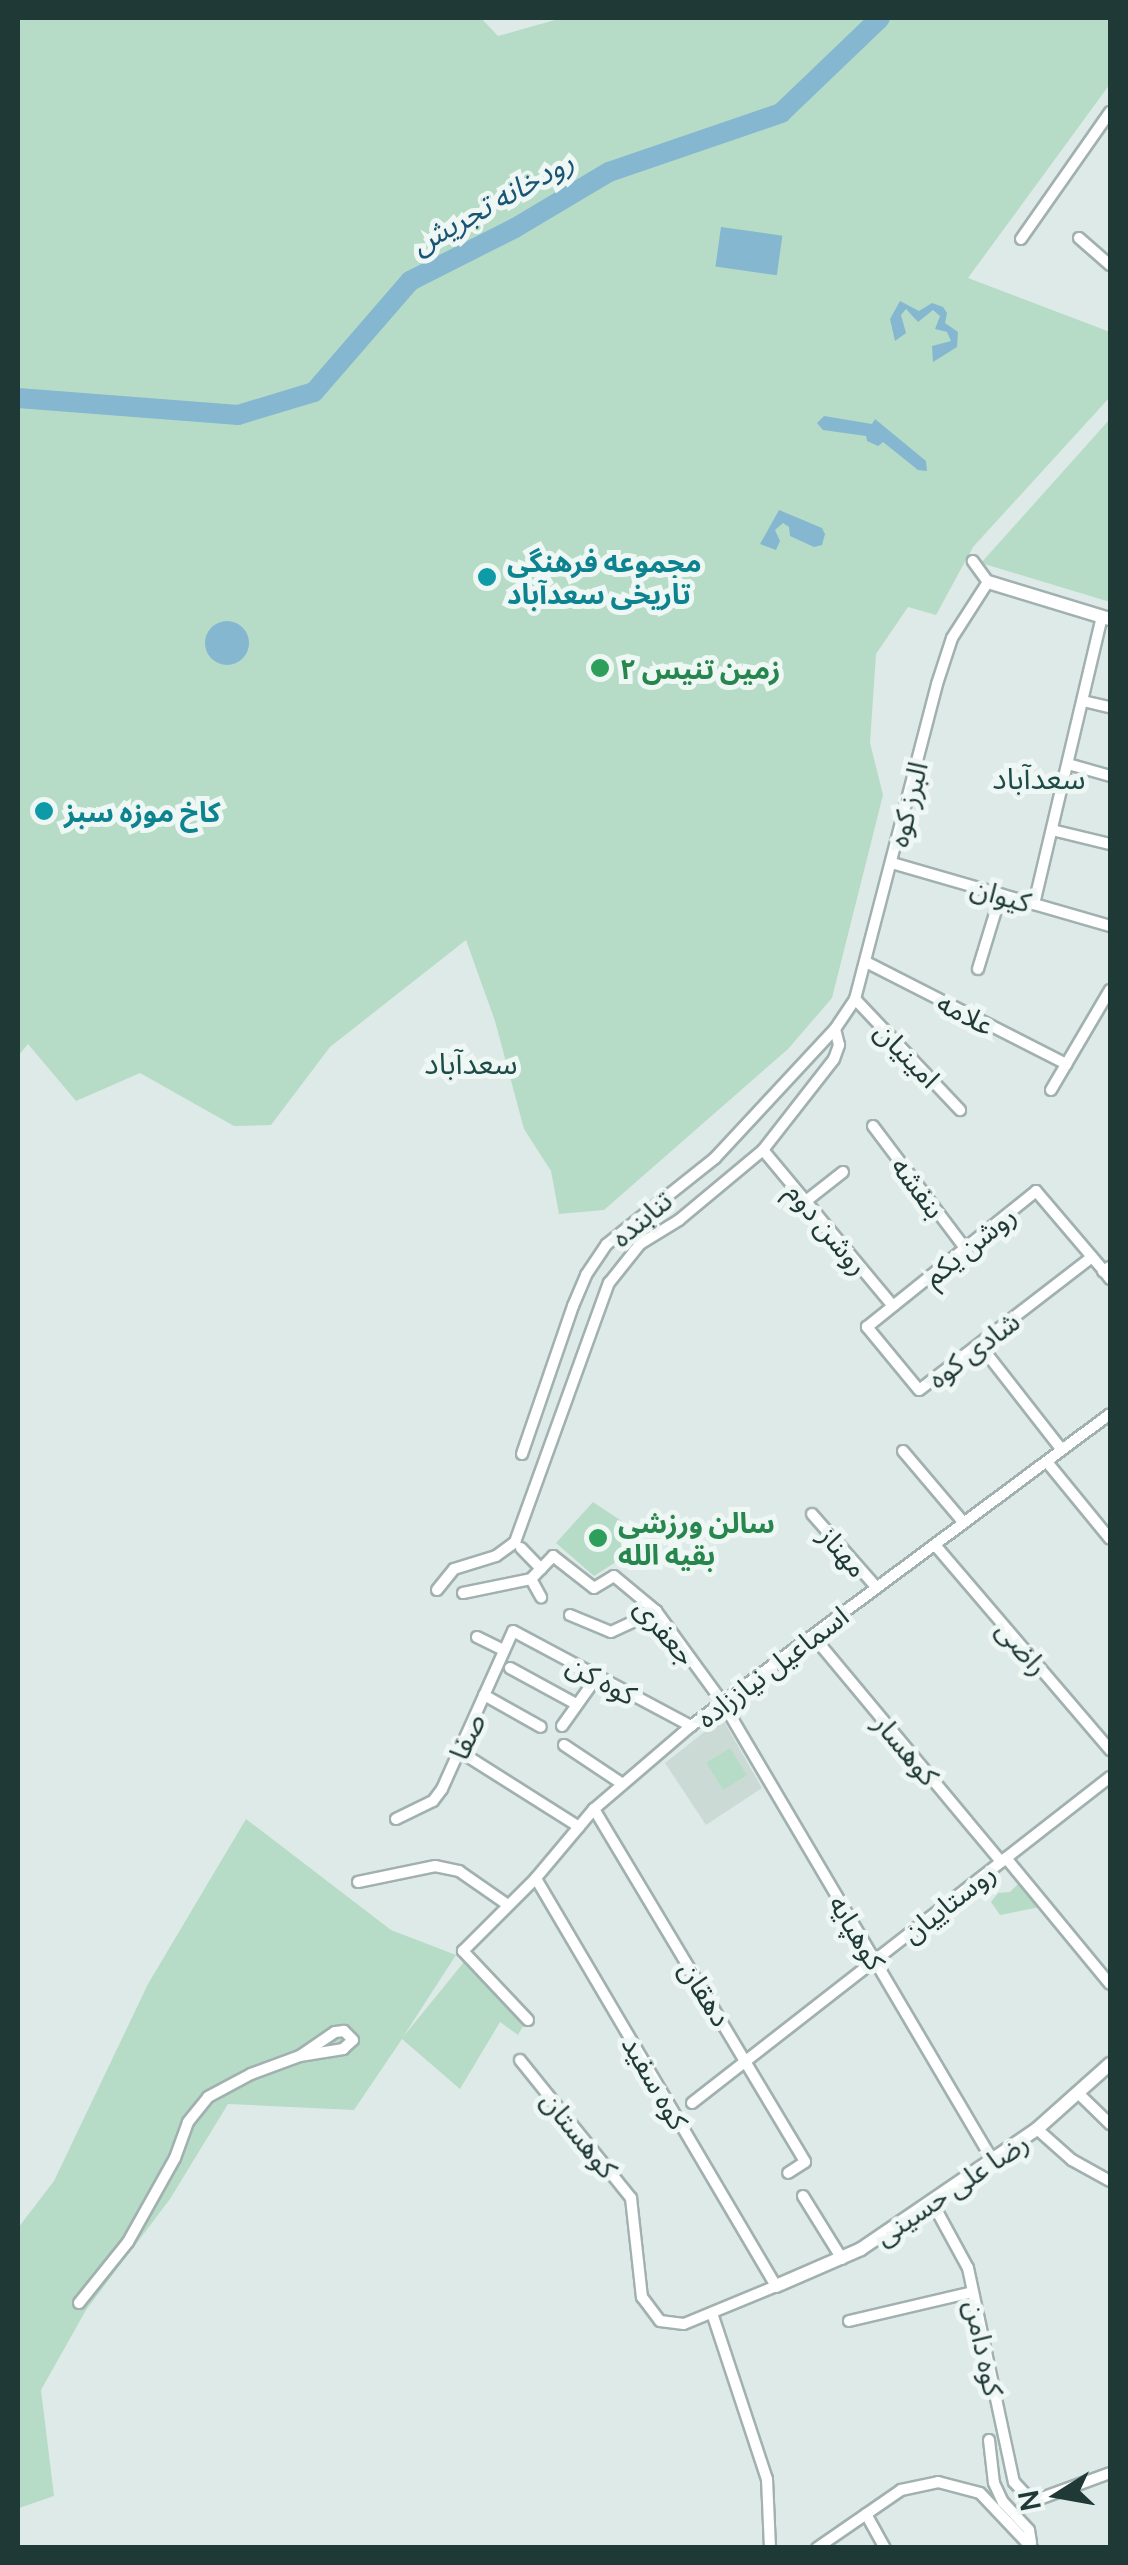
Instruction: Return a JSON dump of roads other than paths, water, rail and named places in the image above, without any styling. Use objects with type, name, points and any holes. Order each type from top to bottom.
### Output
[{"type":"street","points":[[1021,240],[1110,112]]},
{"type":"street","points":[[1079,238],[1110,265]]},
{"type":"street","points":[[973,561],[988,582],[1106,618],[1082,700],[1034,904]]},
{"type":"street","name":"البرز کوه","points":[[835,1029],[855,999],[952,638],[988,582]]},
{"type":"street","points":[[1082,700],[1110,707]]},
{"type":"street","points":[[1068,764],[1110,776]]},
{"type":"street","points":[[1052,830],[1110,844]]},
{"type":"street","name":"کیوان","points":[[892,863],[1110,926]]},
{"type":"street","points":[[978,969],[1001,894]]},
{"type":"street","name":"علامه","points":[[866,962],[1066,1064]]},
{"type":"street","points":[[1051,1090],[1110,990]]},
{"type":"street","name":"امینیان","points":[[855,999],[960,1110]]},
{"type":"street","points":[[437,1590],[454,1569],[509,1550],[523,1526],[609,1282],[640,1244],[678,1220],[763,1150],[834,1059],[838,1044],[835,1029]]},
{"type":"street","name":"تنابنده","points":[[522,1454],[552,1358],[586,1275],[607,1244],[716,1158],[835,1029]]},
{"type":"street","name":"بنفشه","points":[[873,1126],[965,1248]]},
{"type":"street","name":"روشن دوم","points":[[763,1150],[893,1306]]},
{"type":"street","points":[[806,1201],[843,1172]]},
{"type":"street","name":"روشن یکم","points":[[867,1327],[1036,1191],[1108,1273]]},
{"type":"street","name":"شادی کوه","points":[[867,1327],[918,1390],[1092,1257]]},
{"type":"street","points":[[980,1345],[1062,1450]]},
{"type":"street","name":"اسماعیل نیاززاده","points":[[528,2020],[463,1951],[536,1878],[594,1809],[691,1726],[1110,1414]]},
{"type":"street","points":[[903,1452],[964,1523]]},
{"type":"street","points":[[1047,1462],[1110,1539]]},
{"type":"street","name":"مهناز","points":[[812,1514],[877,1588]]},
{"type":"street","name":"راضی","points":[[935,1545],[1110,1750]]},
{"type":"street","points":[[463,1593],[531,1579],[541,1569],[521,1548]]},
{"type":"street","name":"جعفری","points":[[541,1569],[553,1556],[594,1588],[614,1576],[656,1610],[723,1703]]},
{"type":"street","points":[[531,1579],[541,1597]]},
{"type":"street","points":[[570,1616],[611,1632],[656,1610]]},
{"type":"street","name":"صفا","points":[[396,1818],[433,1801],[513,1631]]},
{"type":"street","name":"کوه کن","points":[[513,1631],[691,1726]]},
{"type":"street","points":[[477,1636],[504,1650]]},
{"type":"street","name":"کوهسار","points":[[813,1636],[1110,1984]]},
{"type":"street","points":[[510,1668],[576,1704]]},
{"type":"street","points":[[562,1726],[596,1677]]},
{"type":"street","points":[[484,1695],[540,1728]]},
{"type":"street","name":"کوهپایه","points":[[723,1703],[993,2161]]},
{"type":"street","points":[[564,1746],[621,1783]]},
{"type":"street","points":[[459,1751],[579,1826]]},
{"type":"street","name":"روستاییان","points":[[692,2102],[1110,1776]]},
{"type":"street","name":"دهقان","points":[[594,1809],[805,2162],[788,2173]]},
{"type":"street","points":[[358,1882],[436,1866],[460,1871],[508,1905]]},
{"type":"street","name":"کوه سفید","points":[[536,1878],[776,2286]]},
{"type":"street","points":[[80,2303],[128,2242],[175,2158],[188,2122],[208,2097],[300,2056]]},
{"type":"street","name":"کوهستان","points":[[520,2060],[631,2198],[642,2298],[660,2320],[682,2324],[776,2286]]},
{"type":"street","name":"رضا علی حسینی","points":[[776,2286],[842,2258],[932,2202],[1037,2129],[1110,2064]]},
{"type":"street","points":[[1078,2093],[1110,2124]]},
{"type":"street","points":[[1037,2129],[1072,2160],[1110,2181]]},
{"type":"street","points":[[803,2196],[842,2258]]},
{"type":"street","name":"کوه دامن","points":[[932,2202],[968,2268],[1014,2482],[1028,2497],[1054,2496],[1110,2473]]},
{"type":"street","points":[[849,2321],[973,2292]]},
{"type":"street","points":[[712,2312],[767,2479],[770,2548]]},
{"type":"street","points":[[989,2440],[998,2492],[1028,2530],[1032,2546]]},
{"type":"street","points":[[823,2546],[900,2490],[938,2482],[980,2493],[1032,2546]]},
{"type":"street","points":[[866,2514],[886,2548]]},
{"type":"water","points":[[721,227],[782,236],[777,275],[715,267]]},
{"type":"water","points":[[900,301],[919,311],[932,303],[943,307],[947,313],[945,323],[958,332],[957,347],[933,362],[932,346],[951,341],[947,332],[935,329],[940,316],[933,310],[918,322],[906,309],[901,315],[906,333],[895,341],[890,319]]},
{"type":"water","points":[[824,416],[872,424],[875,419],[926,461],[927,471],[918,470],[883,442],[878,446],[867,441],[866,436],[823,430],[817,423]]},
{"type":"water","points":[[779,510],[822,528],[822,545],[814,547],[790,536],[789,527],[783,523],[775,530],[780,541],[776,550],[760,544]]},
{"type":"water","points":[[227,621],[242,628],[249,643],[242,658],[227,665],[212,658],[205,643],[212,628]]},
{"type":"waterway","name":"رودخانه تجریش","points":[[18,398],[238,415],[314,392],[410,281],[515,228],[609,172],[781,113],[880,18]]},
{"type":"place","name":"مجموعه فرهنگی تاریخی سعدآباد","points":[[487,577]]},
{"type":"place","name":"زمین تنیس ۲","points":[[600,668]]},
{"type":"place","name":"کاخ موزه سبز","points":[[44,811]]},
{"type":"place","name":"سالن ورزشی بقیه الله","points":[[598,1538]]},
{"type":"district","name":"سعدآباد","points":[[1039,778]]},
{"type":"district","name":"سعدآباد","points":[[471,1063]]}]
